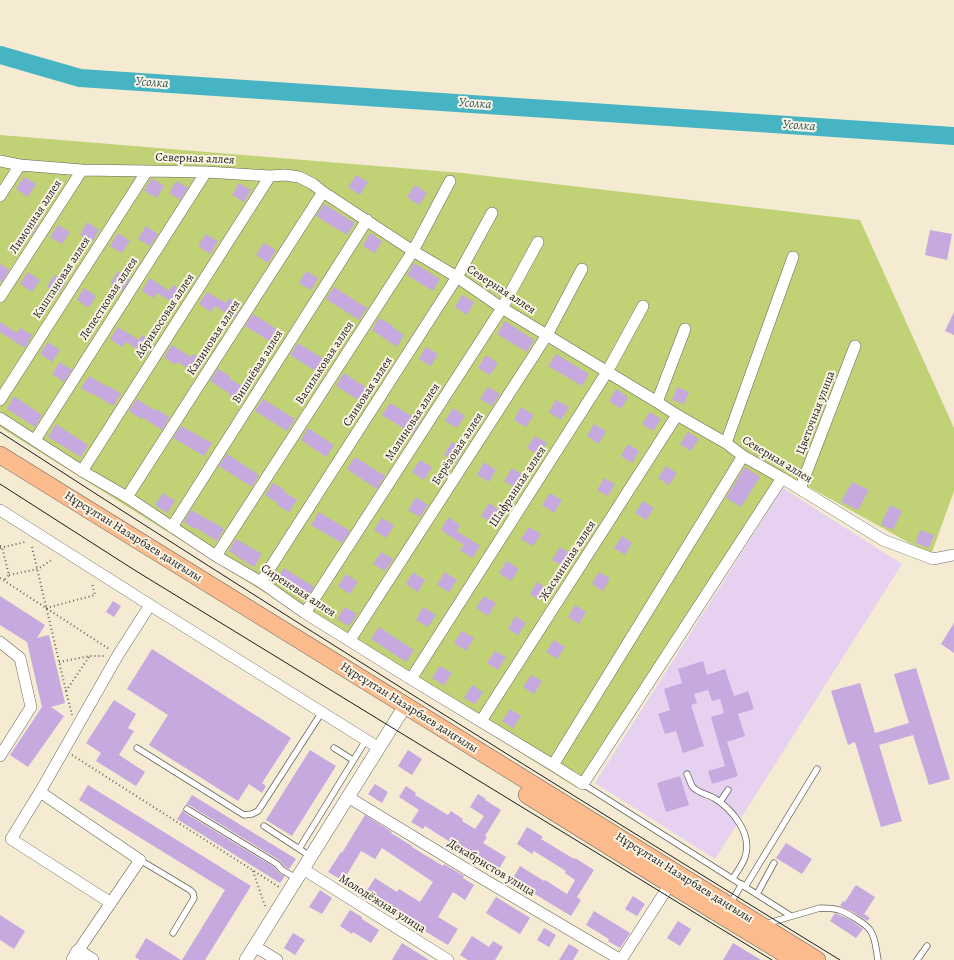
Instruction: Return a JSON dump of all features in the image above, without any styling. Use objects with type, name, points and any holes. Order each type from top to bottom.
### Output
[{"type":"main road","name":"Нұрсұлтан Назарбаев даңғылы","points":[[0,455],[403,710],[670,884],[795,960]]},
{"type":"main road","name":"Нұрсұлтан Назарбаев даңғылы","points":[[0,468],[817,960]]},
{"type":"street","name":"Северная аллея","points":[[0,161],[20,165],[82,170],[206,172],[270,176],[285,175],[299,177],[313,184],[366,220],[457,277],[502,308],[883,540],[933,559],[954,555]]},
{"type":"street","points":[[0,196],[20,165]]},
{"type":"street","name":"Лимонная аллея","points":[[0,297],[82,170]]},
{"type":"street","name":"Каштановая аллея","points":[[0,400],[147,171]]},
{"type":"street","name":"Лепестковая аллея","points":[[35,440],[206,172]]},
{"type":"street","name":"Абрикосовая аллея","points":[[82,470],[270,176]]},
{"type":"street","name":"Васильковая аллея","points":[[216,556],[414,250],[450,181]]},
{"type":"street","name":"Калиновая аллея","points":[[127,498],[323,192]]},
{"type":"street","name":"Сливовая аллея","points":[[261,582],[457,277],[492,213]]},
{"type":"street","name":"Вишнёвая аллея","points":[[172,527],[366,220]]},
{"type":"street","name":"Малиновая аллея","points":[[305,613],[502,308],[538,242]]},
{"type":"street","points":[[726,443],[793,257]]},
{"type":"street","name":"Берёзовая аллея","points":[[350,640],[547,335],[582,269]]},
{"type":"street","name":"Шафранная аллея","points":[[411,679],[607,372],[643,306]]},
{"type":"street","points":[[657,402],[685,329]]},
{"type":"street","name":"Цветочная улица","points":[[800,489],[855,346]]},
{"type":"street","name":"Жасминная аллея","points":[[481,721],[677,415]]},
{"type":"street","name":"Сиреневая аллея","points":[[0,418],[216,556],[261,582],[305,613],[583,784]]},
{"type":"street","points":[[553,765],[743,456]]},
{"type":"street","points":[[583,784],[782,478]]},
{"type":"street","points":[[0,510],[379,748]]},
{"type":"street","points":[[111,903],[10,839],[40,792],[118,655],[150,605]]},
{"type":"street","points":[[0,642],[20,658],[31,706],[0,756]]},
{"type":"street","points":[[246,960],[403,710]]},
{"type":"street","points":[[40,792],[140,860],[76,956],[92,960]]},
{"type":"street","name":"Декабристов улица","points":[[348,797],[621,960]]},
{"type":"street","name":"Молодёжная улица","points":[[300,874],[448,960]]},
{"type":"street","points":[[621,960],[670,884]]},
{"type":"street","points":[[254,946],[277,960]]},
{"type":"lane","points":[[137,748],[244,815],[252,814],[258,811],[322,712]]},
{"type":"lane","points":[[299,849],[366,740]]},
{"type":"lane","points":[[334,748],[353,760]]},
{"type":"lane","points":[[729,906],[744,885],[817,769]]},
{"type":"lane","points":[[687,774],[696,790],[713,797],[725,805],[739,822],[743,830],[747,844],[745,857],[733,878]]},
{"type":"lane","points":[[583,784],[791,916]]},
{"type":"lane","points":[[720,802],[728,790]]},
{"type":"lane","points":[[187,809],[277,864],[282,870],[300,874]]},
{"type":"lane","points":[[264,826],[311,856]]},
{"type":"lane","points":[[140,860],[193,893],[194,898],[173,933]]},
{"type":"lane","points":[[757,894],[774,863]]},
{"type":"lane","points":[[762,926],[820,908],[840,910],[864,923],[870,929],[873,934],[878,960]]},
{"type":"lane","points":[[917,960],[927,946]]},
{"type":"path","points":[[9,575],[1,547],[25,542]]},
{"type":"path","points":[[32,546],[76,728]]},
{"type":"path","points":[[4,580],[9,575],[38,568],[53,559]]},
{"type":"path","points":[[0,578],[118,655]]},
{"type":"path","points":[[46,608],[95,595],[92,583]]},
{"type":"path","points":[[59,662],[90,656],[118,655]]},
{"type":"path","points":[[66,691],[90,656]]},
{"type":"path","points":[[64,750],[280,888]]},
{"type":"path","points":[[253,870],[266,910]]},
{"type":"shaded area","points":[[783,488],[902,564],[715,859],[595,783]]},
{"type":"green space","points":[[0,135],[462,173],[860,220],[954,428],[954,491],[931,555],[782,472],[577,788],[0,427]]},
{"type":"building","points":[[356,175],[368,182],[360,195],[348,187]]},
{"type":"building","points":[[24,177],[36,184],[28,197],[16,189]]},
{"type":"building","points":[[152,178],[164,186],[157,198],[144,191]]},
{"type":"building","points":[[176,181],[188,188],[180,200],[169,193]]},
{"type":"building","points":[[239,183],[251,190],[244,202],[232,195]]},
{"type":"building","points":[[415,185],[427,193],[419,205],[407,197]]},
{"type":"building","points":[[324,204],[355,223],[347,235],[316,216]]},
{"type":"building","points":[[29,219],[38,225],[30,237],[21,232]]},
{"type":"building","points":[[87,222],[99,230],[92,242],[80,235]]},
{"type":"building","points":[[58,225],[70,232],[62,244],[50,237]]},
{"type":"building","points":[[146,226],[158,234],[150,246],[138,239]]},
{"type":"building","points":[[930,230],[952,234],[947,260],[925,255]]},
{"type":"building","points":[[118,233],[130,241],[122,253],[110,246]]},
{"type":"building","points":[[370,233],[382,241],[375,253],[363,246]]},
{"type":"building","points":[[206,234],[218,241],[210,254],[198,246]]},
{"type":"building","points":[[264,243],[276,250],[268,263],[256,255]]},
{"type":"building","points":[[414,263],[440,279],[433,291],[407,275]]},
{"type":"building","points":[[0,264],[9,270],[2,282],[0,281]]},
{"type":"building","points":[[118,271],[130,279],[122,291],[110,283]]},
{"type":"building","points":[[306,271],[318,278],[311,290],[299,283]]},
{"type":"building","points":[[28,272],[40,280],[32,292],[20,284]]},
{"type":"building","points":[[54,275],[66,282],[59,294],[47,287]]},
{"type":"building","points":[[150,278],[169,291],[173,285],[185,293],[177,305],[157,293],[154,298],[142,291]]},
{"type":"building","points":[[334,287],[367,308],[359,320],[326,299]]},
{"type":"building","points":[[84,288],[96,296],[89,308],[77,300]]},
{"type":"building","points":[[207,292],[226,303],[229,298],[241,306],[234,318],[215,306],[211,312],[199,304]]},
{"type":"building","points":[[462,295],[474,302],[467,315],[455,307]]},
{"type":"building","points":[[954,312],[954,335],[945,331]]},
{"type":"building","points":[[253,314],[283,333],[276,345],[245,326]]},
{"type":"building","points":[[379,318],[392,325],[391,326],[404,335],[397,347],[372,330]]},
{"type":"building","points":[[505,321],[534,340],[527,352],[497,334]]},
{"type":"building","points":[[0,322],[17,333],[20,328],[32,335],[25,348],[0,332]]},
{"type":"building","points":[[118,327],[139,340],[142,335],[154,342],[147,355],[126,342],[122,347],[110,339]]},
{"type":"building","points":[[48,342],[60,350],[52,362],[40,354]]},
{"type":"building","points":[[298,343],[330,363],[322,375],[290,355]]},
{"type":"building","points":[[172,345],[191,357],[193,354],[205,362],[197,374],[178,362],[176,365],[164,357]]},
{"type":"building","points":[[426,347],[438,354],[431,366],[419,359]]},
{"type":"building","points":[[556,354],[589,374],[582,386],[548,366]]},
{"type":"building","points":[[486,355],[498,363],[490,375],[478,368]]},
{"type":"building","points":[[60,362],[72,370],[64,382],[52,374]]},
{"type":"building","points":[[218,369],[248,390],[240,402],[210,381]]},
{"type":"building","points":[[344,373],[368,389],[360,401],[336,386]]},
{"type":"building","points":[[89,376],[121,394],[113,406],[81,388]]},
{"type":"building","points":[[488,387],[500,394],[492,406],[480,399]]},
{"type":"building","points":[[677,387],[689,392],[684,404],[672,400]]},
{"type":"building","points":[[616,389],[628,397],[621,409],[609,401]]},
{"type":"building","points":[[14,396],[42,415],[35,427],[7,409]]},
{"type":"building","points":[[137,399],[169,417],[162,430],[142,417],[141,419],[129,411]]},
{"type":"building","points":[[263,399],[295,419],[287,431],[255,411]]},
{"type":"building","points":[[556,400],[569,407],[561,420],[549,412]]},
{"type":"building","points":[[390,403],[420,421],[413,434],[382,415]]},
{"type":"building","points":[[521,407],[534,415],[526,427],[514,420]]},
{"type":"building","points":[[453,408],[465,416],[457,428],[445,421]]},
{"type":"building","points":[[650,412],[661,419],[653,431],[642,424]]},
{"type":"building","points":[[56,424],[88,445],[81,457],[48,437]]},
{"type":"building","points":[[594,424],[606,431],[599,444],[587,436]]},
{"type":"building","points":[[181,426],[212,443],[204,456],[173,438]]},
{"type":"building","points":[[308,428],[334,445],[326,457],[301,440]]},
{"type":"building","points":[[688,432],[699,439],[691,451],[680,444]]},
{"type":"building","points":[[535,436],[547,443],[539,455],[527,448]]},
{"type":"building","points":[[452,442],[464,450],[456,462],[444,455]]},
{"type":"building","points":[[628,444],[639,451],[632,463],[621,456]]},
{"type":"building","points":[[227,454],[259,475],[252,487],[219,466]]},
{"type":"building","points":[[355,457],[385,476],[377,489],[347,469]]},
{"type":"building","points":[[420,460],[432,467],[424,480],[412,472]]},
{"type":"building","points":[[484,462],[496,470],[489,482],[477,475]]},
{"type":"building","points":[[666,466],[677,473],[669,485],[658,478]]},
{"type":"building","points":[[745,467],[760,477],[741,507],[726,498]]},
{"type":"building","points":[[512,468],[524,476],[516,488],[504,481]]},
{"type":"building","points":[[604,478],[615,484],[608,496],[597,490]]},
{"type":"building","points":[[852,482],[869,490],[858,510],[841,502]]},
{"type":"building","points":[[273,483],[285,490],[284,492],[297,500],[289,512],[277,505],[278,503],[265,495]]},
{"type":"building","points":[[163,493],[175,501],[167,513],[155,505]]},
{"type":"building","points":[[550,493],[562,500],[554,513],[542,505]]},
{"type":"building","points":[[416,497],[428,505],[420,517],[408,510]]},
{"type":"building","points":[[643,501],[654,508],[646,520],[635,513]]},
{"type":"building","points":[[489,503],[501,511],[493,523],[481,516]]},
{"type":"building","points":[[890,505],[902,511],[893,530],[881,525]]},
{"type":"building","points":[[191,510],[224,529],[217,541],[184,522]]},
{"type":"building","points":[[319,512],[350,531],[342,543],[311,525]]},
{"type":"building","points":[[448,517],[460,525],[457,531],[480,546],[472,558],[460,550],[464,545],[441,530]]},
{"type":"building","points":[[382,518],[394,525],[386,538],[374,530]]},
{"type":"building","points":[[529,527],[541,534],[533,546],[521,539]]},
{"type":"building","points":[[920,530],[934,535],[929,548],[916,543]]},
{"type":"building","points":[[622,536],[632,543],[625,555],[614,548]]},
{"type":"building","points":[[236,539],[262,554],[254,567],[229,551]]},
{"type":"building","points":[[560,547],[571,554],[563,566],[552,560]]},
{"type":"building","points":[[381,552],[393,559],[385,571],[373,564]]},
{"type":"building","points":[[507,561],[519,569],[511,581],[499,573]]},
{"type":"building","points":[[284,568],[314,587],[306,599],[276,580]]},
{"type":"building","points":[[413,572],[425,580],[418,592],[406,584]]},
{"type":"building","points":[[445,572],[457,580],[449,592],[437,585]]},
{"type":"building","points":[[599,572],[610,578],[603,591],[592,584]]},
{"type":"building","points":[[346,574],[358,582],[350,594],[338,586]]},
{"type":"building","points":[[537,582],[548,589],[541,601],[530,594]]},
{"type":"building","points":[[0,596],[45,625],[37,638],[49,635],[65,703],[51,707],[64,716],[28,767],[10,755],[42,707],[27,642],[0,625]]},
{"type":"building","points":[[484,596],[496,603],[488,616],[476,608]]},
{"type":"building","points":[[113,601],[121,606],[114,617],[106,612]]},
{"type":"building","points":[[575,605],[586,612],[579,624],[568,617]]},
{"type":"building","points":[[345,607],[357,614],[349,626],[337,619]]},
{"type":"building","points":[[423,607],[436,615],[428,627],[416,620]]},
{"type":"building","points":[[515,616],[526,623],[518,635],[508,629]]},
{"type":"building","points":[[954,623],[954,653],[941,644]]},
{"type":"building","points":[[379,627],[414,650],[406,662],[371,639]]},
{"type":"building","points":[[462,631],[474,638],[466,651],[454,643]]},
{"type":"building","points":[[554,640],[565,647],[557,659],[546,652]]},
{"type":"building","points":[[152,649],[291,738],[262,783],[266,786],[262,793],[249,784],[238,801],[149,745],[168,715],[127,689]]},
{"type":"building","points":[[495,651],[506,657],[498,670],[487,663]]},
{"type":"building","points":[[703,661],[707,675],[725,669],[734,696],[748,691],[754,709],[738,714],[745,736],[727,742],[738,776],[712,784],[708,771],[725,766],[711,717],[724,713],[720,699],[712,701],[708,690],[694,694],[697,703],[691,705],[704,746],[683,753],[676,731],[665,734],[658,714],[670,710],[664,689],[682,683],[678,669]]},
{"type":"building","points":[[440,666],[452,673],[444,685],[432,678]]},
{"type":"building","points":[[916,668],[950,779],[929,785],[913,735],[879,745],[902,821],[881,827],[855,742],[848,745],[831,691],[860,683],[875,733],[909,723],[894,674]]},
{"type":"building","points":[[531,675],[542,681],[534,694],[523,687]]},
{"type":"building","points":[[472,685],[483,692],[475,704],[464,698]]},
{"type":"building","points":[[114,700],[136,714],[128,728],[134,731],[119,755],[145,772],[136,786],[96,761],[101,753],[86,743]]},
{"type":"building","points":[[510,709],[521,716],[513,728],[502,721]]},
{"type":"building","points":[[310,750],[336,766],[292,836],[266,820]]},
{"type":"building","points":[[408,750],[422,759],[412,775],[398,766]]},
{"type":"building","points":[[680,776],[689,805],[666,812],[657,783]]},
{"type":"building","points":[[375,784],[388,792],[382,803],[368,794]]},
{"type":"building","points":[[88,785],[251,886],[205,960],[182,960],[225,890],[79,800]]},
{"type":"building","points":[[406,786],[416,793],[415,795],[448,815],[451,811],[463,819],[462,821],[475,829],[484,816],[470,807],[478,794],[501,810],[485,836],[487,837],[483,843],[506,857],[497,872],[425,826],[423,829],[411,822],[419,810],[399,797]]},
{"type":"building","points":[[192,795],[296,859],[289,869],[285,867],[279,860],[189,805],[186,805]]},
{"type":"building","points":[[183,810],[185,813],[274,867],[279,873],[285,876],[280,883],[177,819]]},
{"type":"building","points":[[365,815],[412,847],[443,866],[444,864],[464,876],[463,878],[474,885],[465,900],[453,892],[438,917],[458,929],[448,945],[410,923],[377,901],[375,903],[364,895],[375,878],[397,892],[399,889],[420,902],[433,882],[382,848],[375,859],[361,851],[343,881],[328,872],[341,852],[342,853]]},
{"type":"building","points":[[527,827],[543,837],[541,839],[594,870],[577,897],[581,900],[571,916],[512,880],[520,866],[567,894],[575,880],[565,873],[566,871],[534,851],[532,854],[517,844]]},
{"type":"building","points":[[786,843],[812,859],[802,874],[776,858]]},
{"type":"building","points":[[856,885],[875,897],[864,914],[870,918],[867,921],[840,906],[843,901],[845,902]]},
{"type":"building","points":[[320,890],[332,898],[322,914],[309,907]]},
{"type":"building","points":[[633,896],[645,904],[637,916],[625,909]]},
{"type":"building","points":[[496,897],[530,918],[520,934],[486,913]]},
{"type":"building","points":[[350,910],[379,930],[371,943],[353,932],[352,934],[340,926]]},
{"type":"building","points":[[594,911],[630,933],[620,948],[608,941],[609,939],[586,925]]},
{"type":"building","points":[[835,913],[849,919],[863,929],[856,938],[830,921]]},
{"type":"building","points":[[0,915],[25,931],[14,949],[0,940]]},
{"type":"building","points":[[678,921],[691,929],[680,946],[667,938]]},
{"type":"building","points":[[544,928],[556,935],[549,947],[537,940]]},
{"type":"building","points":[[293,933],[305,940],[295,955],[284,948]]},
{"type":"building","points":[[472,936],[489,947],[493,941],[503,947],[495,960],[468,960],[460,955]]},
{"type":"building","points":[[146,938],[181,960],[140,960],[135,957]]},
{"type":"building","points":[[402,943],[429,960],[392,960]]},
{"type":"building","points":[[733,943],[761,960],[723,960]]},
{"type":"building","points":[[569,944],[579,950],[573,960],[559,960]]},
{"type":"waterway","name":"Усолка","points":[[0,55],[80,78],[954,136]]},
{"type":"tram line","points":[[0,432],[418,699],[840,960]]},
{"type":"tram line","points":[[0,484],[136,571],[772,960]]}]
